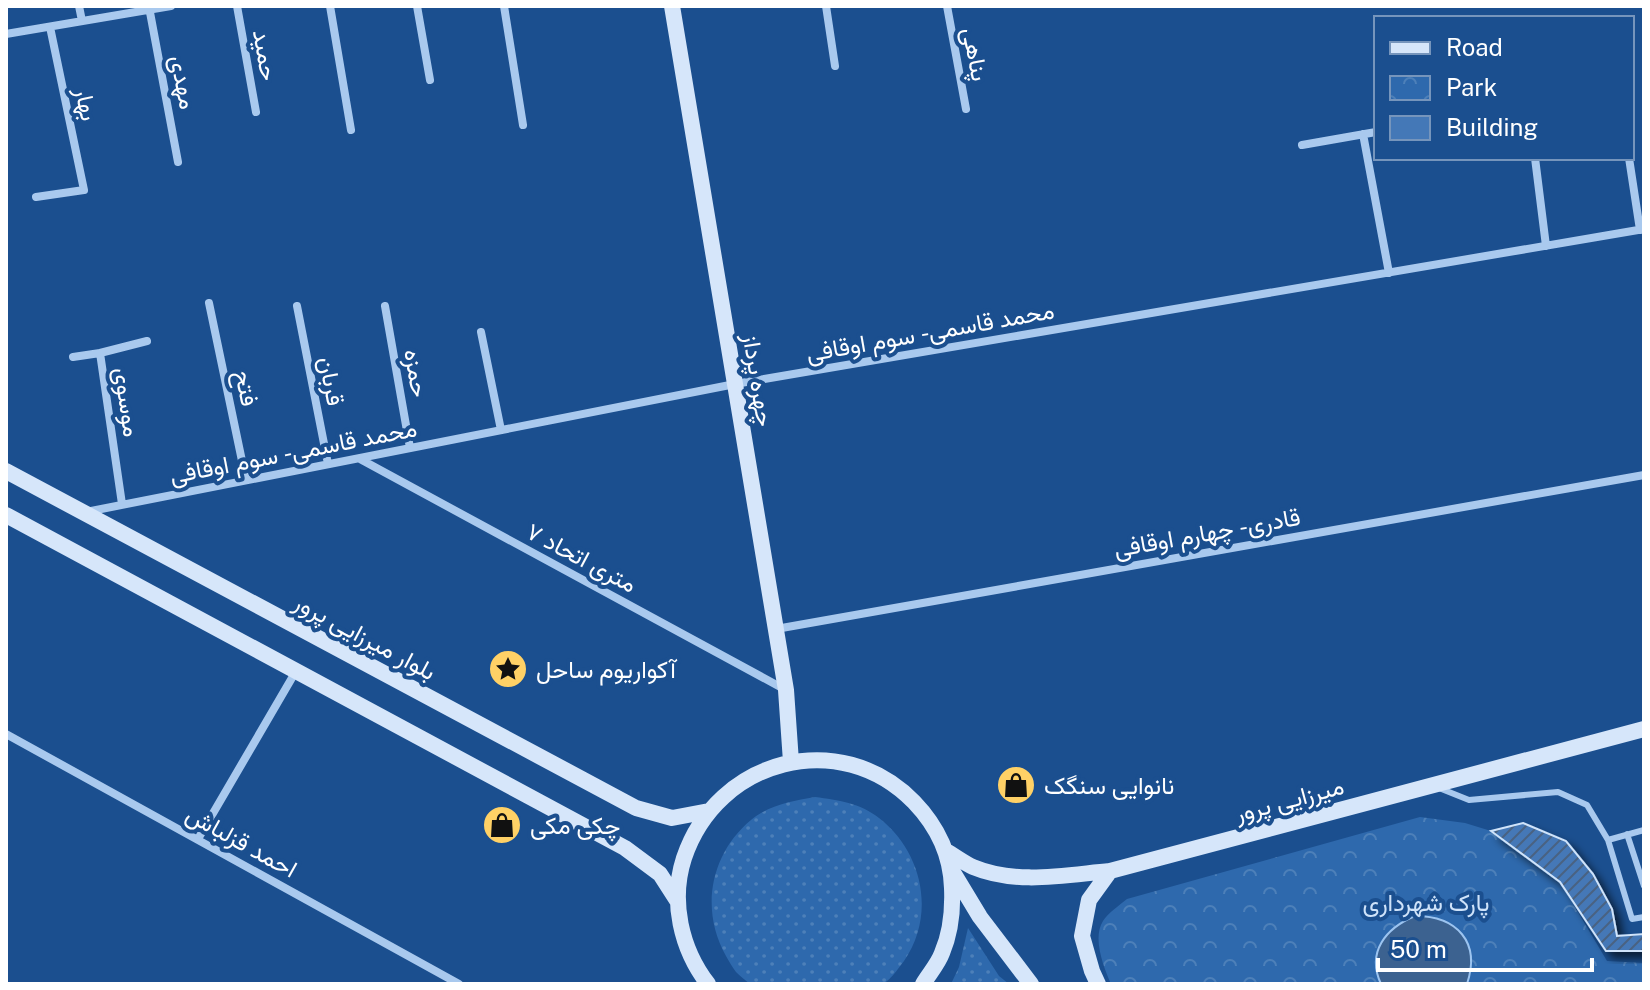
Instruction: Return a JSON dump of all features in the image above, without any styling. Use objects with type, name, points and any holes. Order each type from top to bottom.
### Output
[{"type":"main road","name":"چهره پرداز","points":[[672,6],[786,690],[791,762]]},
{"type":"main road","name":"بلوار میرزایی پرور","points":[[6,471],[636,808],[672,818],[709,811]]},
{"type":"main road","points":[[6,515],[625,848],[660,874],[678,902]]},
{"type":"main road","name":"میرزایی پرور","points":[[946,851],[972,867],[1004,876],[1030,878],[1110,871],[1644,729]]},
{"type":"main road","points":[[708,984],[685,943],[678,902],[680,870],[691,839],[709,811],[732,788],[760,772],[791,762],[830,760],[868,770],[901,789],[928,817],[946,851],[952,871],[980,917],[1031,984]]},
{"type":"main road","points":[[923,984],[942,955],[953,914],[952,871]]},
{"type":"main road","points":[[1098,984],[1082,936],[1089,900],[1110,871]]},
{"type":"street","points":[[79,6],[82,21]]},
{"type":"street","points":[[6,34],[171,6]]},
{"type":"street","name":"حمید","points":[[237,6],[256,112]]},
{"type":"street","points":[[330,6],[351,130]]},
{"type":"street","points":[[417,6],[430,80]]},
{"type":"street","points":[[504,6],[523,125]]},
{"type":"street","points":[[826,6],[835,66]]},
{"type":"street","name":"پناهی","points":[[947,6],[966,109]]},
{"type":"street","name":"مهدی","points":[[150,8],[178,162]]},
{"type":"street","name":"بهار","points":[[36,197],[84,190],[50,27]]},
{"type":"street","points":[[1302,145],[1374,132]]},
{"type":"street","points":[[1363,134],[1389,273]]},
{"type":"street","points":[[1535,160],[1546,246]]},
{"type":"street","points":[[1629,160],[1642,229]]},
{"type":"street","name":"محمد قاسمی - سوم اوقافی","points":[[83,512],[735,384],[1642,229]]},
{"type":"street","name":"فتح","points":[[209,303],[246,480]]},
{"type":"street","name":"قربان","points":[[297,306],[328,464]]},
{"type":"street","name":"حمزه","points":[[385,306],[410,448]]},
{"type":"street","points":[[481,332],[501,430]]},
{"type":"street","name":"موسوی","points":[[122,504],[100,353],[147,341]]},
{"type":"street","points":[[73,357],[100,353]]},
{"type":"street","name":"۷ متری اتحاد","points":[[359,458],[786,690]]},
{"type":"street","name":"قادری - چهارم اوقافی","points":[[776,629],[1644,475]]},
{"type":"street","points":[[198,839],[296,670]]},
{"type":"street","name":"احمد قزلباش","points":[[6,734],[459,984]]},
{"type":"lane","points":[[1432,786],[1469,800],[1558,792],[1587,805],[1608,840],[1632,919],[1644,917]]},
{"type":"lane","points":[[1608,840],[1644,830]]},
{"type":"lane","points":[[1627,834],[1644,886]]},
{"type":"green space","points":[[815,797],[848,803],[872,813],[894,832],[915,866],[922,905],[920,924],[904,961],[883,984],[750,984],[735,970],[718,938],[713,920],[713,884],[726,849],[758,815],[781,804]]},
{"type":"green space","name":"پارک شهرداری","points":[[1420,817],[1465,823],[1491,831],[1518,849],[1560,882],[1607,961],[1644,963],[1644,984],[1111,984],[1100,953],[1100,928],[1108,915],[1127,899]]},
{"type":"green space","points":[[968,928],[999,976],[1009,984],[951,984],[959,967]]},
{"type":"shaded area","points":[[1415,916],[1443,921],[1462,934],[1471,956],[1467,984],[1381,984],[1376,962],[1382,942],[1395,927]]},
{"type":"building","points":[[1523,823],[1566,841],[1593,874],[1612,909],[1617,936],[1644,934],[1644,951],[1606,951],[1560,882],[1491,831]]},
{"type":"place","name":"آکواریوم ساحل","points":[[508,669]]},
{"type":"place","name":"نانوایی سنگک","points":[[1016,785]]},
{"type":"place","name":"چکی مکی","points":[[502,825]]}]
